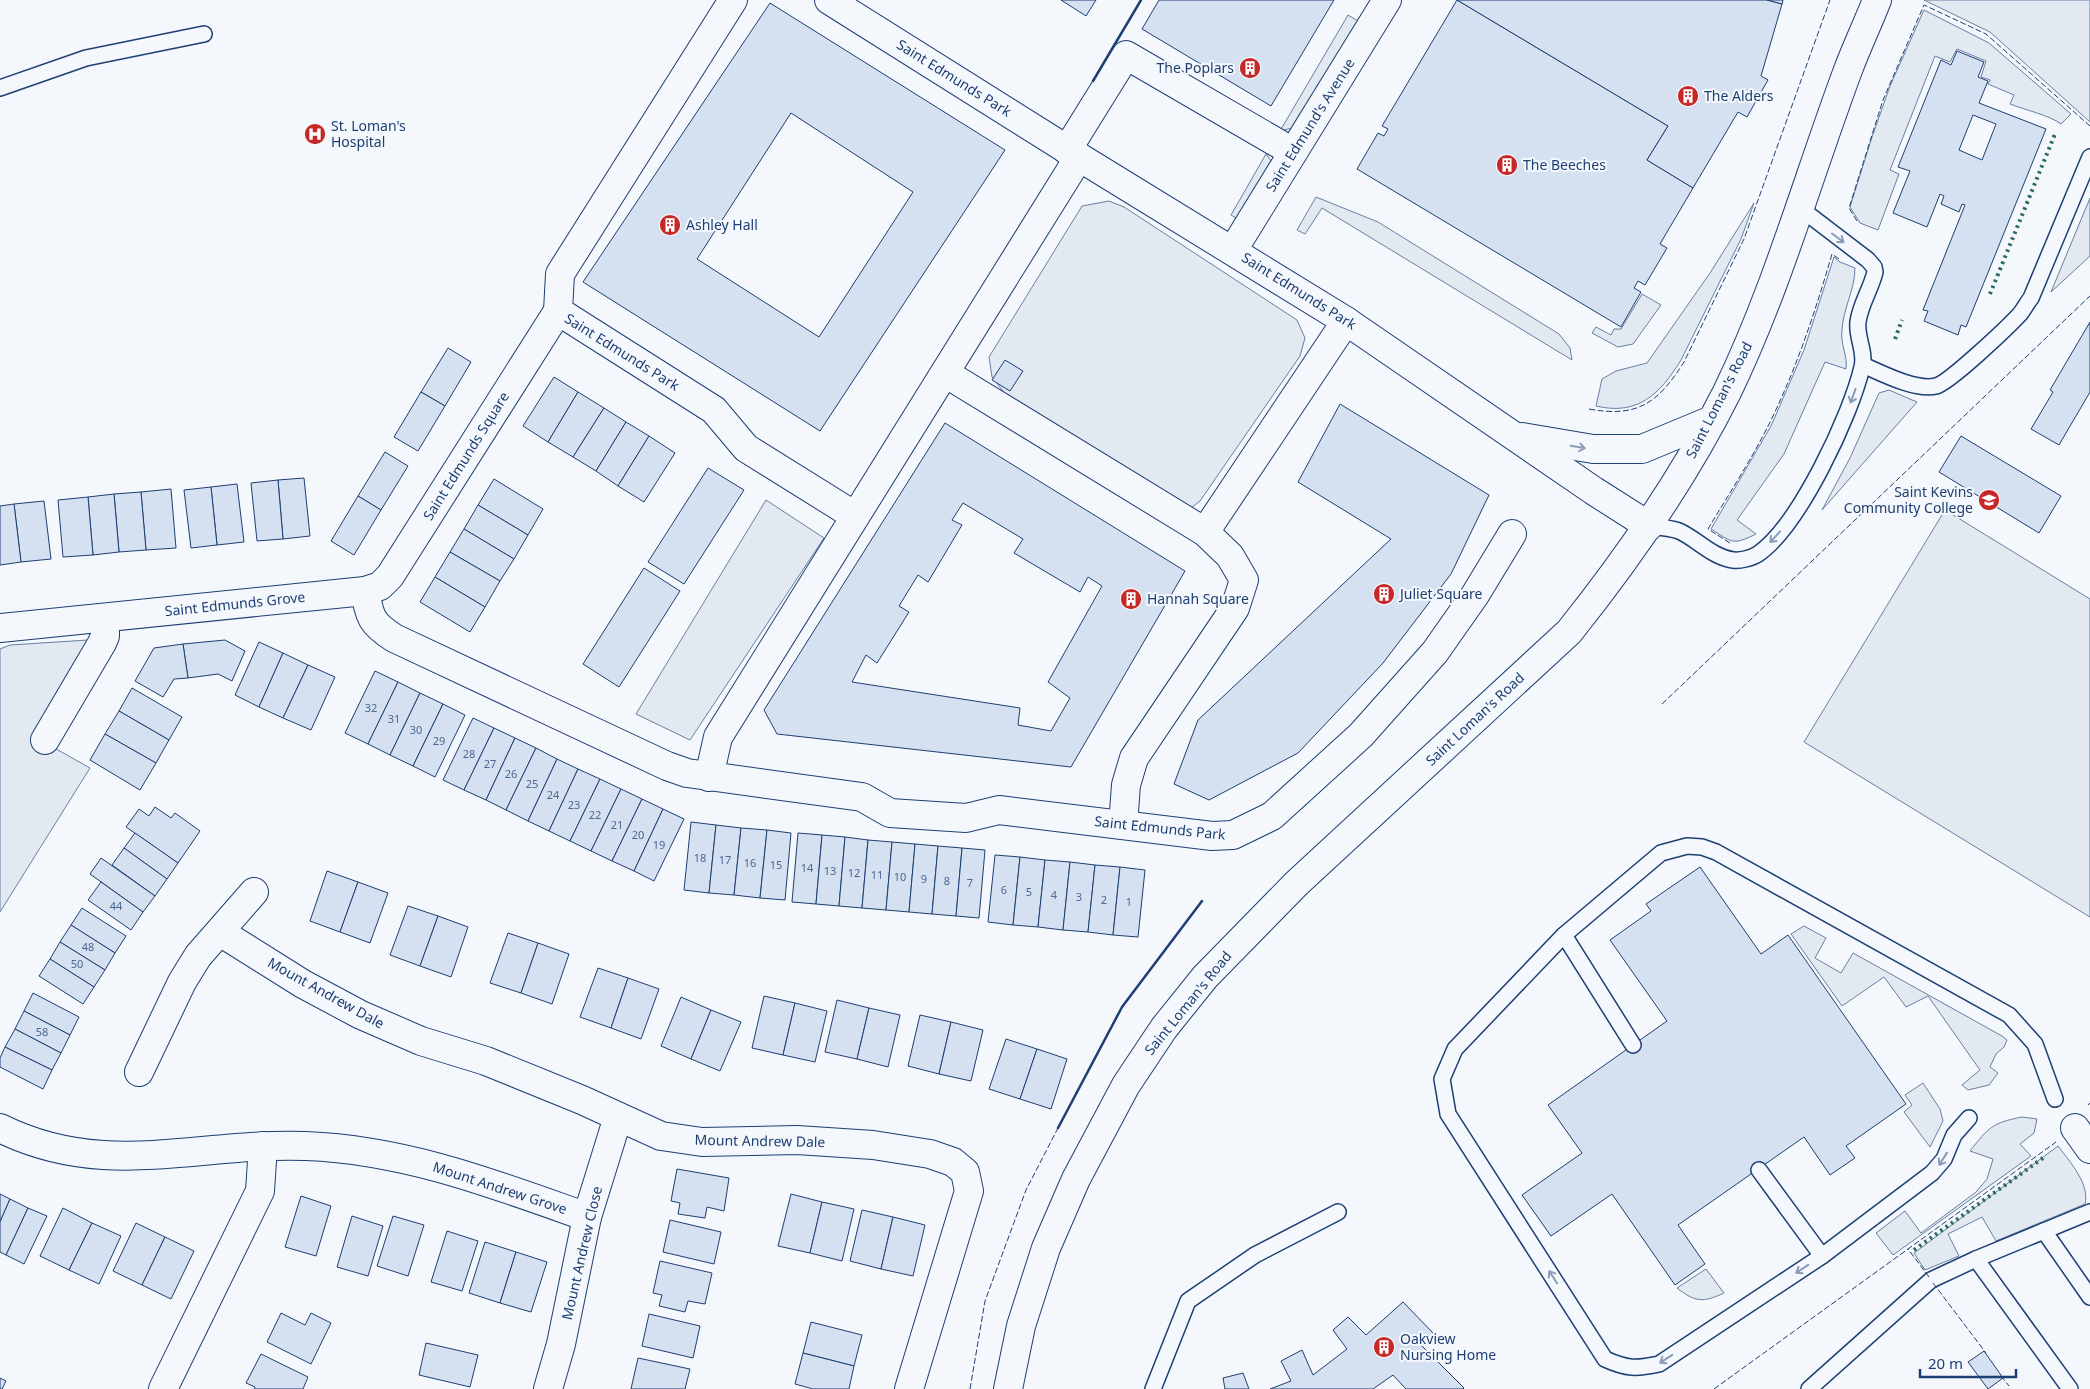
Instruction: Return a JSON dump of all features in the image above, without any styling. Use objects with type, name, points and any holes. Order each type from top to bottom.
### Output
[{"type":"street","name":"Saint Edmunds Park","points":[[733,0],[560,274],[558,312],[714,410],[746,448],[855,516]]},
{"type":"street","name":"Saint Edmunds Park","points":[[829,0],[1073,153],[1346,320],[1594,491],[1650,526]]},
{"type":"street","name":"Saint Edmund's Avenue","points":[[1233,250],[1388,0]]},
{"type":"street","name":"Saint Loman's Road","points":[[1008,1389],[1024,1317],[1046,1248],[1076,1179],[1126,1085],[1164,1028],[1205,978],[1297,884],[1569,632],[1650,526],[1712,420],[1749,343],[1800,208],[1848,70],[1877,0]]},
{"type":"street","points":[[709,777],[718,737],[945,373],[1073,153],[1126,55],[1293,152]]},
{"type":"street","name":"Saint Edmunds Square","points":[[365,591],[380,586],[390,576],[558,312]]},
{"type":"street","points":[[1205,532],[1346,320]]},
{"type":"street","points":[[945,373],[1205,532],[1230,556],[1244,580],[1235,608],[1134,758],[1126,786],[1123,825]]},
{"type":"street","name":"Saint Edmunds Park","points":[[1513,435],[1593,449],[1642,448],[1712,420]]},
{"type":"street","name":"Saint Edmunds Park","points":[[365,591],[372,620],[381,630],[394,638],[667,766],[687,773],[862,797],[890,813],[966,818],[999,810],[1212,836],[1233,835],[1272,816],[1361,735],[1435,652],[1475,595],[1512,534]]},
{"type":"street","name":"Saint Edmunds Grove","points":[[0,628],[365,591]]},
{"type":"street","points":[[45,740],[102,643],[105,636],[105,618]]},
{"type":"street","points":[[139,1072],[182,982],[198,956],[254,892]]},
{"type":"street","name":"Mount Andrew Dale","points":[[220,932],[303,984],[361,1015],[420,1041],[486,1061],[573,1096],[661,1136],[702,1142],[797,1140],[872,1145],[930,1154],[954,1162],[965,1172],[969,1191],[909,1389]]},
{"type":"street","name":"Mount Andrew Close","points":[[548,1389],[561,1344],[588,1217],[618,1118]]},
{"type":"street","name":"Mount Andrew Grove","points":[[0,1128],[48,1148],[97,1156],[142,1157],[263,1146],[306,1146],[384,1154],[453,1170],[588,1217]]},
{"type":"street","points":[[163,1389],[260,1190],[263,1146]]},
{"type":"lane","points":[[0,88],[86,58],[204,34]]},
{"type":"lane","points":[[1863,365],[1911,384],[1935,386],[1950,379],[2021,313],[2031,298],[2090,158]]},
{"type":"lane","points":[[1650,526],[1678,531],[1711,551],[1733,560],[1746,559],[1757,554],[1784,527],[1820,469],[1846,414],[1863,365],[1858,323],[1873,280],[1874,266],[1800,208]]},
{"type":"lane","points":[[1969,1118],[1954,1135],[1944,1160],[1932,1173],[1822,1256],[1659,1364],[1638,1369],[1620,1366],[1605,1359],[1448,1114],[1442,1079],[1456,1049],[1564,935],[1661,853],[1687,846],[1702,847],[1716,852],[2010,1015],[2035,1044],[2055,1098]]},
{"type":"lane","points":[[1564,935],[1633,1045]]},
{"type":"lane","points":[[1759,1170],[1822,1256]]},
{"type":"lane","points":[[1153,1389],[1188,1301],[1254,1255],[1338,1212]]},
{"type":"lane","points":[[1809,1389],[1931,1280],[1976,1259],[2090,1212]]},
{"type":"lane","points":[[2044,1231],[2090,1297]]},
{"type":"lane","points":[[1976,1259],[2070,1389]]},
{"type":"shaded area","points":[[1924,0],[2090,0],[2090,122],[1990,32]]},
{"type":"shaded area","points":[[1924,10],[1989,43],[2071,114],[2061,124],[2044,115],[2010,104],[2014,95],[1988,84],[1990,80],[1981,77],[1986,61],[1957,49],[1950,62],[1935,56],[1890,170],[1899,174],[1878,230],[1860,223],[1850,207],[1890,86]]},
{"type":"shaded area","points":[[1348,15],[1358,21],[1297,127],[1280,131]]},
{"type":"shaded area","points":[[1266,154],[1271,161],[1271,172],[1241,221],[1231,215]]},
{"type":"shaded area","points":[[1316,197],[1378,222],[1559,334],[1570,348],[1572,360],[1322,208],[1305,234],[1297,230]]},
{"type":"shaded area","points":[[2090,198],[2090,256],[2051,292]]},
{"type":"shaded area","points":[[1109,201],[1124,207],[1297,320],[1305,338],[1300,356],[1200,501],[1191,508],[1006,395],[992,377],[989,357],[1082,206]]},
{"type":"shaded area","points":[[1754,203],[1741,239],[1681,360],[1665,383],[1646,400],[1636,405],[1624,408],[1596,406],[1602,379],[1616,371],[1647,363],[1710,273]]},
{"type":"shaded area","points":[[1834,257],[1840,262],[1855,268],[1842,330],[1846,369],[1825,362],[1784,454],[1737,520],[1756,534],[1742,540],[1732,541],[1711,529],[1771,426],[1804,350]]},
{"type":"shaded area","points":[[1642,294],[1661,305],[1633,344],[1618,347],[1592,333],[1596,327],[1611,335],[1614,329],[1621,329]]},
{"type":"shaded area","points":[[1889,390],[1917,402],[1822,510],[1850,458],[1879,393]]},
{"type":"shaded area","points":[[766,500],[824,538],[690,740],[636,714]]},
{"type":"shaded area","points":[[1945,510],[2090,599],[2090,917],[1804,742]]},
{"type":"shaded area","points":[[88,640],[84,654],[33,736],[90,768],[0,912],[0,649],[10,645]]},
{"type":"shaded area","points":[[1804,926],[1826,938],[1815,958],[1841,973],[1853,953],[2007,1040],[2004,1047],[1996,1054],[1990,1067],[1998,1073],[1989,1085],[1968,1090],[1962,1085],[1980,1070],[1928,996],[1906,1007],[1884,977],[1842,1006],[1791,934]]},
{"type":"shaded area","points":[[1923,1083],[1940,1109],[1943,1121],[1930,1147],[1904,1112],[1912,1105],[1905,1095]]},
{"type":"shaded area","points":[[2022,1117],[2037,1119],[2034,1133],[2020,1144],[2031,1156],[1893,1255],[1876,1233],[1905,1211],[1921,1233],[1976,1192],[1987,1179],[1993,1159],[1970,1151],[1992,1127],[2004,1121]]},
{"type":"shaded area","points":[[2058,1146],[2082,1181],[2086,1196],[2085,1204],[1996,1241],[1982,1217],[1948,1234],[1959,1256],[1925,1270],[1914,1253]]},
{"type":"shaded area","points":[[1706,1269],[1724,1293],[1705,1300],[1699,1300],[1677,1288]]},
{"type":"building","points":[[1061,0],[1096,0],[1086,16]]},
{"type":"building","name":"The Poplars","points":[[1159,0],[1334,0],[1271,106],[1142,29]]},
{"type":"building","name":"The Beeches","points":[[1457,0],[1668,126],[1647,160],[1693,188],[1660,244],[1667,248],[1645,285],[1638,281],[1634,288],[1641,292],[1621,327],[1357,169],[1378,133],[1384,136],[1388,129],[1382,126]]},
{"type":"building","name":"The Alders","points":[[1457,0],[1767,0],[1782,4],[1761,76],[1768,80],[1747,117],[1738,112],[1693,188],[1647,160],[1668,126]]},
{"type":"building","points":[[1767,0],[1783,0],[1782,4]]},
{"type":"building","name":"Ashley Hall","points":[[770,3],[1005,150],[820,431],[583,282]],"holes":[[[791,113],[913,192],[819,337],[697,259]]]},
{"type":"building","points":[[1957,51],[1984,62],[1978,77],[1988,81],[1979,103],[2046,129],[1966,327],[1961,325],[1958,335],[1924,321],[1928,311],[1923,310],[1965,205],[1962,204],[1959,212],[1941,204],[1944,196],[1940,194],[1927,227],[1893,213],[1910,171],[1898,167],[1941,60],[1951,65]],"holes":[[[1973,115],[1996,124],[1982,160],[1959,150]]]},
{"type":"building","points":[[2090,322],[2090,392],[2059,445],[2031,429],[2053,392],[2050,390]]},
{"type":"building","points":[[448,348],[471,362],[445,406],[421,392]]},
{"type":"building","points":[[1005,360],[1023,371],[1010,391],[992,380]]},
{"type":"building","points":[[554,377],[578,392],[548,442],[523,426]]},
{"type":"building","points":[[421,392],[445,406],[418,451],[394,437]]},
{"type":"building","points":[[578,392],[604,408],[573,457],[548,442]]},
{"type":"building","name":"Juliet Square","points":[[1340,404],[1489,495],[1451,574],[1383,663],[1298,753],[1209,800],[1174,784],[1198,720],[1391,539],[1298,482]]},
{"type":"building","points":[[604,408],[626,422],[596,471],[573,457]]},
{"type":"building","points":[[626,422],[649,436],[618,486],[596,471]]},
{"type":"building","name":"Hannah Square","points":[[945,423],[1185,571],[1071,767],[777,734],[764,710]],"holes":[[[963,503],[1023,539],[1014,553],[1080,592],[1088,577],[1102,586],[1048,682],[1070,698],[1051,731],[1018,725],[1020,708],[852,682],[866,655],[877,663],[909,612],[899,606],[918,575],[928,582],[962,525],[952,520]]]},
{"type":"building","points":[[649,436],[675,453],[644,502],[618,486]]},
{"type":"building","points":[[1961,436],[2061,496],[2039,533],[1939,472]]},
{"type":"building","points":[[385,452],[408,466],[381,510],[358,496]]},
{"type":"building","points":[[708,468],[744,490],[684,584],[648,562]]},
{"type":"building","points":[[304,478],[310,536],[283,539],[278,480]]},
{"type":"building","points":[[494,479],[543,509],[528,535],[478,505]]},
{"type":"building","points":[[278,480],[283,539],[257,541],[251,483]]},
{"type":"building","points":[[237,484],[244,542],[217,545],[211,487]]},
{"type":"building","points":[[211,487],[217,545],[191,548],[184,490]]},
{"type":"building","points":[[171,489],[176,548],[146,550],[141,492]]},
{"type":"building","points":[[141,492],[146,550],[119,552],[114,494]]},
{"type":"building","points":[[114,494],[119,552],[93,555],[88,497]]},
{"type":"building","points":[[358,496],[381,510],[354,555],[331,541]]},
{"type":"building","points":[[88,497],[93,555],[63,557],[58,500]]},
{"type":"building","points":[[44,501],[51,559],[21,562],[14,504]]},
{"type":"building","points":[[14,504],[21,562],[0,565],[0,506]]},
{"type":"building","points":[[478,505],[528,535],[514,559],[464,529]]},
{"type":"building","points":[[464,529],[514,559],[500,581],[450,552]]},
{"type":"building","points":[[450,552],[500,581],[485,607],[435,577]]},
{"type":"building","points":[[644,568],[680,591],[619,687],[583,664]]},
{"type":"building","points":[[435,577],[485,607],[470,632],[420,602]]},
{"type":"building","points":[[225,640],[245,651],[232,681],[218,674],[188,678],[183,644]]},
{"type":"building","points":[[259,642],[283,653],[259,707],[235,695]]},
{"type":"building","points":[[183,644],[188,678],[174,679],[163,697],[135,681],[154,648]]},
{"type":"building","points":[[283,653],[308,665],[283,718],[259,707]]},
{"type":"building","points":[[308,665],[335,677],[311,730],[283,718]]},
{"type":"building","points":[[375,671],[398,682],[368,744],[345,733]]},
{"type":"building","points":[[398,682],[420,693],[390,755],[368,744]]},
{"type":"building","points":[[132,688],[182,717],[169,740],[119,711]]},
{"type":"building","points":[[420,693],[443,704],[413,766],[390,755]]},
{"type":"building","points":[[443,704],[465,715],[435,777],[413,766]]},
{"type":"building","points":[[119,711],[169,740],[156,763],[105,734]]},
{"type":"building","points":[[473,718],[494,728],[464,790],[443,780]]},
{"type":"building","points":[[494,728],[515,738],[486,800],[464,790]]},
{"type":"building","points":[[105,734],[156,763],[140,790],[90,760]]},
{"type":"building","points":[[515,738],[536,748],[506,810],[486,800]]},
{"type":"building","points":[[536,748],[557,759],[528,821],[506,810]]},
{"type":"building","points":[[557,759],[578,769],[549,831],[528,821]]},
{"type":"building","points":[[578,769],[600,779],[570,841],[549,831]]},
{"type":"building","points":[[600,779],[621,789],[591,851],[570,841]]},
{"type":"building","points":[[621,789],[642,799],[612,861],[591,851]]},
{"type":"building","points":[[642,799],[663,809],[634,871],[612,861]]},
{"type":"building","points":[[155,807],[171,818],[175,813],[200,831],[178,863],[126,827],[139,809],[149,816]]},
{"type":"building","points":[[663,809],[684,819],[654,881],[634,871]]},
{"type":"building","points":[[691,822],[716,825],[709,893],[684,890]]},
{"type":"building","points":[[716,825],[741,828],[734,895],[709,893]]},
{"type":"building","points":[[741,828],[767,830],[760,898],[734,895]]},
{"type":"building","points":[[767,830],[791,833],[785,900],[760,898]]},
{"type":"building","points":[[135,833],[178,863],[167,879],[124,848]]},
{"type":"building","points":[[798,833],[822,835],[816,904],[792,902]]},
{"type":"building","points":[[822,835],[845,837],[839,906],[816,904]]},
{"type":"building","points":[[845,837],[868,840],[862,908],[839,906]]},
{"type":"building","points":[[868,840],[892,842],[886,910],[862,908]]},
{"type":"building","points":[[892,842],[915,844],[909,912],[886,910]]},
{"type":"building","points":[[915,844],[938,846],[932,914],[909,912]]},
{"type":"building","points":[[938,846],[962,848],[956,916],[932,914]]},
{"type":"building","points":[[124,848],[167,879],[155,896],[112,865]]},
{"type":"building","points":[[962,848],[985,850],[979,918],[956,916]]},
{"type":"building","points":[[995,855],[1020,857],[1013,925],[988,922]]},
{"type":"building","points":[[1020,857],[1045,860],[1038,927],[1013,925]]},
{"type":"building","points":[[101,858],[155,896],[143,912],[90,874]]},
{"type":"building","points":[[1045,860],[1070,862],[1063,930],[1038,927]]},
{"type":"building","points":[[1070,862],[1095,865],[1088,932],[1063,930]]},
{"type":"building","points":[[1095,865],[1120,867],[1113,935],[1088,932]]},
{"type":"building","points":[[1120,867],[1145,870],[1138,937],[1113,935]]},
{"type":"building","points":[[1700,867],[1761,954],[1788,935],[1906,1104],[1846,1146],[1855,1158],[1830,1175],[1804,1137],[1678,1225],[1705,1264],[1675,1285],[1612,1194],[1551,1236],[1522,1195],[1582,1153],[1548,1105],[1667,1021],[1610,940],[1651,911],[1646,904]]},
{"type":"building","points":[[327,871],[358,882],[340,932],[310,921]]},
{"type":"building","points":[[101,882],[143,912],[131,930],[88,900]]},
{"type":"building","points":[[358,882],[388,893],[370,943],[340,932]]},
{"type":"building","points":[[408,906],[438,916],[420,966],[390,955]]},
{"type":"building","points":[[82,908],[126,936],[115,953],[71,925]]},
{"type":"building","points":[[438,916],[468,927],[451,977],[420,966]]},
{"type":"building","points":[[71,925],[115,953],[105,970],[60,942]]},
{"type":"building","points":[[508,933],[538,943],[521,993],[490,983]]},
{"type":"building","points":[[60,942],[105,970],[94,987],[50,959]]},
{"type":"building","points":[[538,943],[569,954],[552,1004],[521,993]]},
{"type":"building","points":[[50,959],[94,987],[83,1004],[39,976]]},
{"type":"building","points":[[598,968],[628,978],[611,1028],[580,1017]]},
{"type":"building","points":[[628,978],[659,989],[641,1039],[611,1028]]},
{"type":"building","points":[[33,993],[79,1017],[70,1035],[24,1011]]},
{"type":"building","points":[[764,996],[795,1003],[783,1055],[752,1048]]},
{"type":"building","points":[[681,997],[711,1010],[691,1059],[661,1046]]},
{"type":"building","points":[[837,1000],[869,1008],[857,1059],[825,1052]]},
{"type":"building","points":[[795,1003],[827,1011],[815,1062],[783,1055]]},
{"type":"building","points":[[869,1008],[900,1015],[888,1067],[857,1059]]},
{"type":"building","points":[[711,1010],[741,1022],[720,1071],[691,1059]]},
{"type":"building","points":[[24,1011],[70,1035],[61,1053],[15,1029]]},
{"type":"building","points":[[920,1015],[951,1022],[939,1074],[908,1066]]},
{"type":"building","points":[[951,1022],[983,1030],[971,1081],[939,1074]]},
{"type":"building","points":[[15,1029],[61,1053],[52,1070],[5,1047]]},
{"type":"building","points":[[1006,1039],[1037,1049],[1020,1099],[989,1089]]},
{"type":"building","points":[[5,1047],[52,1070],[43,1089],[0,1067],[0,1058]]},
{"type":"building","points":[[1037,1049],[1067,1059],[1051,1109],[1020,1099]]},
{"type":"building","points":[[677,1169],[729,1178],[724,1211],[707,1207],[705,1218],[678,1214],[680,1203],[671,1201]]},
{"type":"building","points":[[0,1194],[10,1199],[0,1222]]},
{"type":"building","points":[[791,1194],[822,1202],[810,1253],[778,1246]]},
{"type":"building","points":[[301,1196],[331,1206],[316,1256],[285,1247]]},
{"type":"building","points":[[10,1199],[28,1208],[6,1255],[0,1252],[0,1222]]},
{"type":"building","points":[[822,1202],[854,1209],[842,1261],[810,1253]]},
{"type":"building","points":[[28,1208],[47,1216],[24,1264],[6,1255]]},
{"type":"building","points":[[63,1208],[92,1223],[69,1270],[40,1256]]},
{"type":"building","points":[[862,1210],[893,1217],[881,1269],[850,1261]]},
{"type":"building","points":[[352,1216],[383,1226],[368,1276],[337,1267]]},
{"type":"building","points":[[393,1216],[424,1225],[408,1276],[377,1266]]},
{"type":"building","points":[[893,1217],[925,1225],[913,1276],[881,1269]]},
{"type":"building","points":[[670,1220],[721,1232],[714,1264],[663,1252]]},
{"type":"building","points":[[92,1223],[121,1236],[99,1284],[69,1270]]},
{"type":"building","points":[[136,1223],[165,1237],[142,1285],[113,1271]]},
{"type":"building","points":[[447,1231],[478,1241],[462,1291],[431,1282]]},
{"type":"building","points":[[165,1237],[194,1251],[171,1299],[142,1285]]},
{"type":"building","points":[[485,1242],[516,1252],[500,1303],[469,1293]]},
{"type":"building","points":[[516,1252],[547,1262],[531,1312],[500,1303]]},
{"type":"building","points":[[660,1261],[712,1273],[705,1304],[688,1301],[685,1312],[659,1306],[662,1295],[653,1293]]},
{"type":"building","name":"Oakview Nursing Home","points":[[1403,1302],[1435,1335],[1420,1344],[1463,1389],[1406,1389],[1393,1375],[1373,1389],[1270,1389],[1291,1381],[1281,1361],[1302,1350],[1313,1375],[1347,1349],[1333,1330],[1348,1317],[1366,1335]]},
{"type":"building","points":[[281,1313],[305,1325],[311,1313],[331,1323],[311,1364],[267,1342]]},
{"type":"building","points":[[649,1314],[700,1326],[693,1358],[642,1346]]},
{"type":"building","points":[[811,1322],[862,1335],[854,1366],[803,1353]]},
{"type":"building","points":[[426,1343],[478,1355],[470,1387],[419,1375]]},
{"type":"building","points":[[1984,1351],[2003,1378],[1988,1389],[1968,1362]]},
{"type":"building","points":[[803,1353],[854,1366],[849,1389],[813,1389],[795,1384]]},
{"type":"building","points":[[261,1354],[308,1377],[303,1389],[254,1389],[255,1387],[246,1383]]},
{"type":"building","points":[[638,1358],[690,1369],[685,1389],[631,1389]]},
{"type":"building","points":[[1243,1373],[1249,1389],[1225,1389],[1223,1378]]},
{"type":"building","points":[[0,1378],[6,1381],[2,1389],[0,1389]]},
{"type":"hedge","points":[[1990,294],[2055,134]]},
{"type":"hedge","points":[[1895,339],[1902,320]]},
{"type":"hedge","points":[[1914,1250],[2043,1158]]},
{"type":"fence","points":[[1589,409],[1621,411],[1634,409],[1645,404],[1665,388],[1684,362],[1744,239],[1830,0]]},
{"type":"fence","points":[[1857,221],[1849,208],[1883,100],[1924,5],[1986,34],[2090,126]]},
{"type":"fence","points":[[1730,543],[1708,529],[1766,431],[1791,376],[1806,336],[1832,254],[1839,259]]},
{"type":"fence","points":[[1662,704],[2090,296]]},
{"type":"fence","points":[[970,1389],[985,1301],[1026,1190],[1058,1128]]},
{"type":"fence","points":[[1929,1277],[1908,1249],[2056,1142]]},
{"type":"fence","points":[[1714,1389],[1908,1249]]},
{"type":"fence","points":[[1933,1283],[1986,1353]]},
{"type":"fence","points":[[2001,1376],[2009,1386]]},
{"type":"wall","points":[[1093,81],[1141,0]]},
{"type":"wall","points":[[1058,1128],[1122,1007],[1202,901]]},
{"type":"place","name":"The Poplars","points":[[1250,68]]},
{"type":"place","name":"The Alders","points":[[1688,96]]},
{"type":"place","name":"St. Loman's Hospital","points":[[315,134]]},
{"type":"place","name":"The Beeches","points":[[1507,165]]},
{"type":"place","name":"Ashley Hall","points":[[670,225]]},
{"type":"place","name":"Saint Kevins Community College","points":[[1989,500]]},
{"type":"place","name":"Juliet Square","points":[[1384,594]]},
{"type":"place","name":"Hannah Square","points":[[1131,599]]},
{"type":"place","name":"Oakview Nursing Home","points":[[1384,1347]]}]
